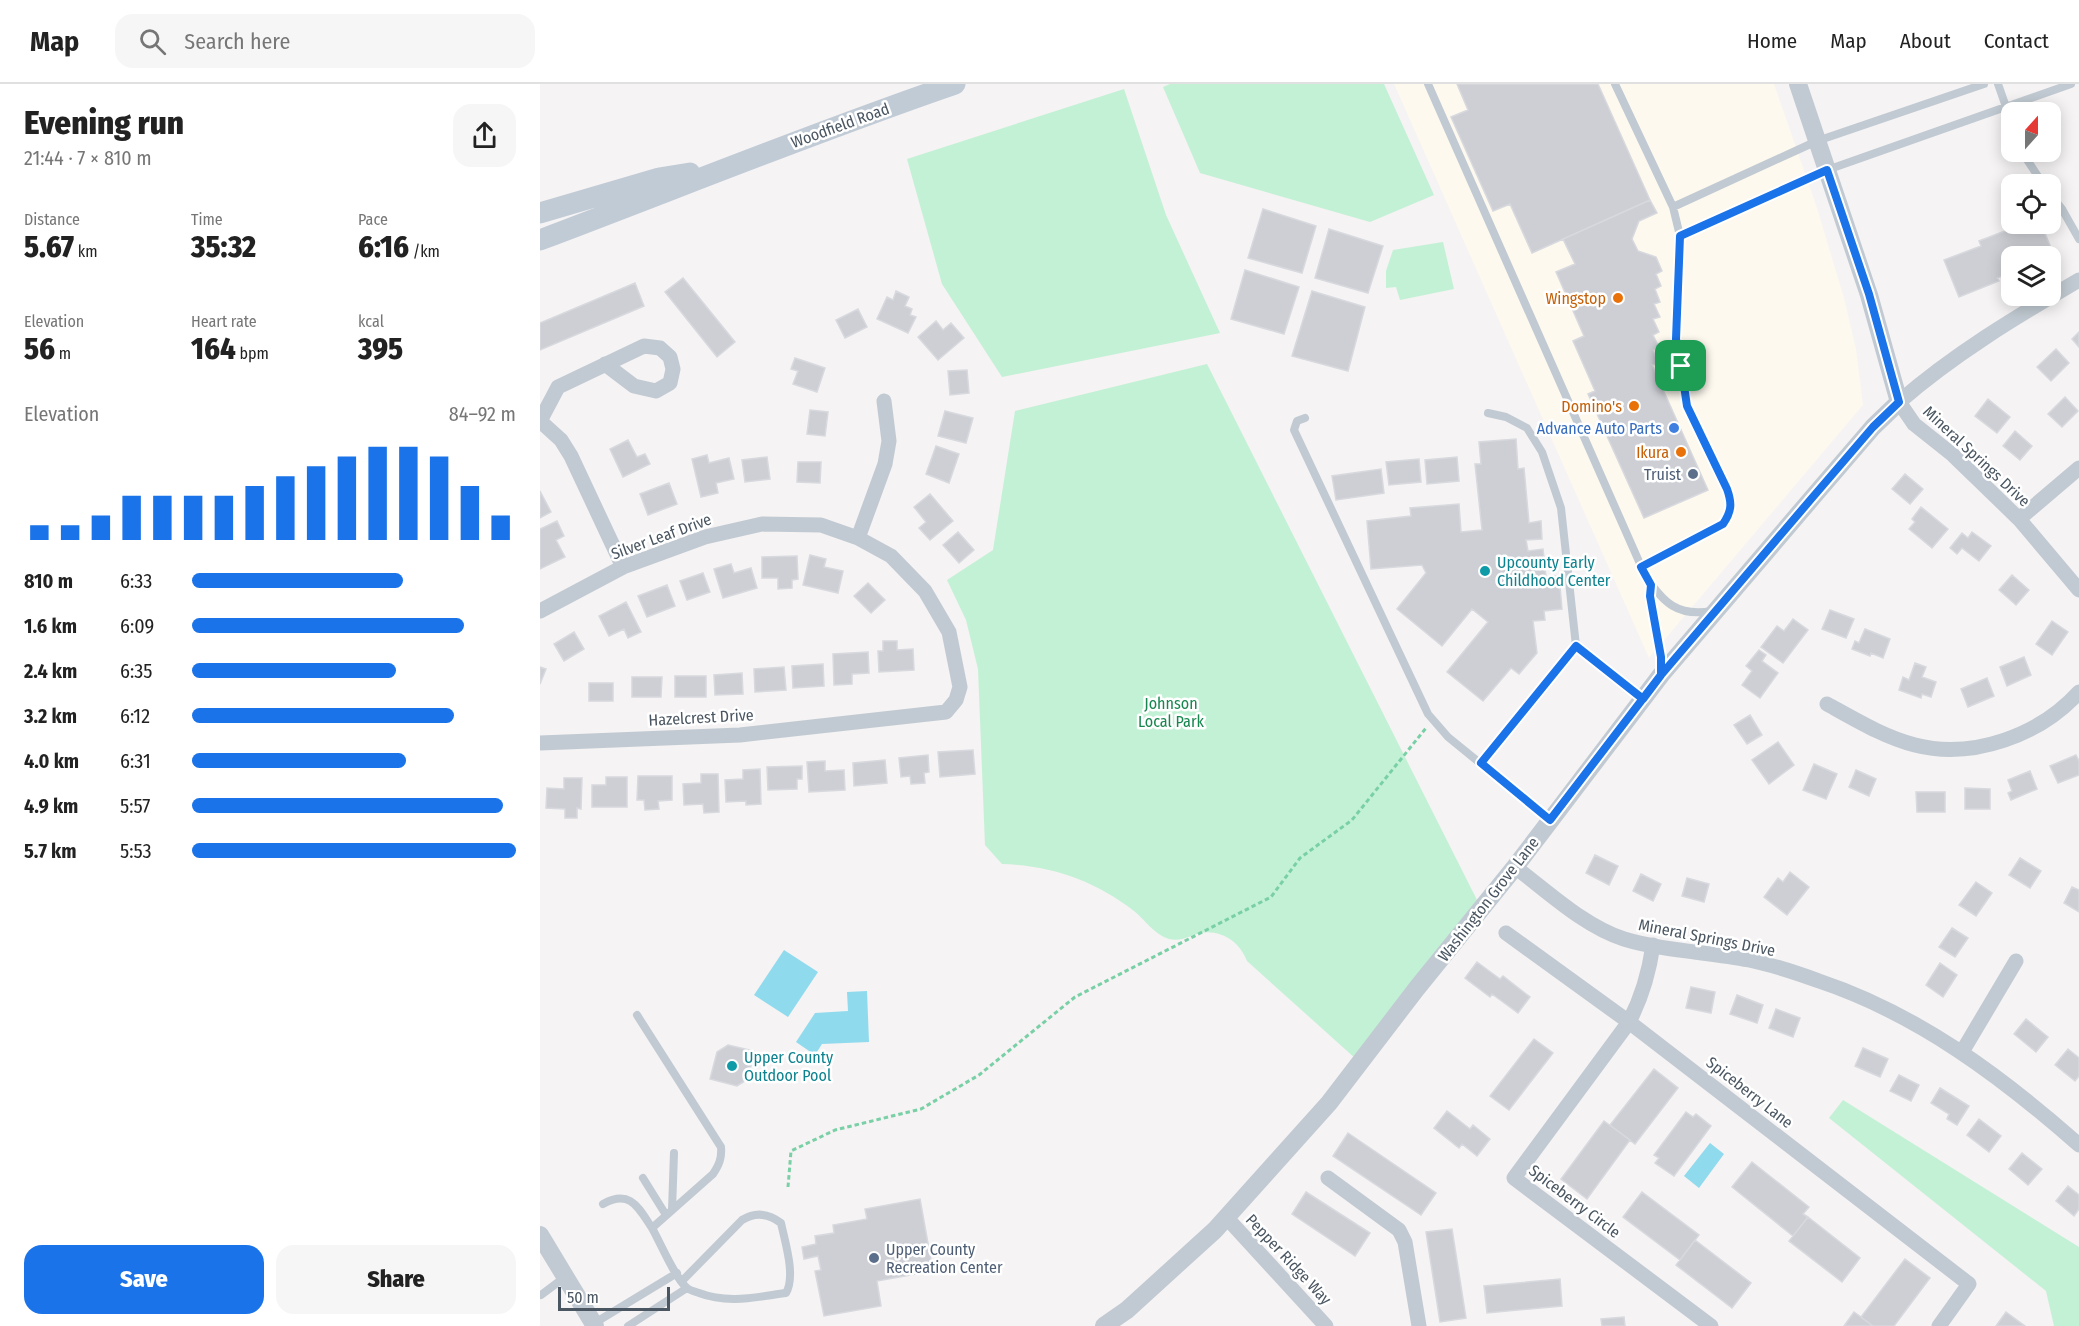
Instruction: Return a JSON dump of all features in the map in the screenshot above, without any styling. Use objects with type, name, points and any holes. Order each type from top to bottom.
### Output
[{"type":"main road","name":"Woodfield Road","points":[[540,240],[726,167],[955,84]]},
{"type":"main road","name":"Woodfield Road","points":[[540,213],[659,178],[726,167]]},
{"type":"street","points":[[1798,84],[1869,294],[1899,402]]},
{"type":"street","name":"Washington Grove Lane","points":[[1104,1326],[1127,1310],[1226,1217],[1329,1103],[1417,988],[1515,867],[1661,675],[1867,435],[1918,385],[2009,321],[2079,280]]},
{"type":"street","points":[[605,364],[558,387],[540,421],[561,440],[571,456],[623,567]]},
{"type":"street","points":[[858,538],[885,464],[889,441],[884,401]]},
{"type":"street","name":"Mineral Springs Drive","points":[[1899,402],[1914,424],[1953,455],[2019,519],[2079,590]]},
{"type":"street","points":[[2019,519],[2079,468]]},
{"type":"street","name":"Silver Leaf Drive","points":[[540,611],[623,567],[705,537],[762,524],[821,525],[858,538],[891,556],[925,591],[949,632],[960,687],[956,700],[946,712],[864,722]]},
{"type":"street","points":[[1827,704],[1883,734],[1916,746],[1956,750],[2007,740],[2032,729],[2067,705],[2079,692]]},
{"type":"street","name":"Hazelcrest Drive","points":[[540,743],[740,735],[864,722]]},
{"type":"street","name":"Mineral Springs Drive","points":[[1515,867],[1592,925],[1623,939],[1751,961],[1821,981],[1893,1012],[1962,1052],[2024,1097],[2079,1145]]},
{"type":"street","name":"Spiceberry Lane","points":[[1506,933],[1629,1022],[1969,1284],[1939,1326]]},
{"type":"street","points":[[1629,1022],[1642,995],[1650,968],[1653,945]]},
{"type":"street","points":[[1962,1052],[2016,961]]},
{"type":"street","name":"Spiceberry Circle","points":[[1629,1022],[1515,1178],[1711,1326]]},
{"type":"street","points":[[1328,1178],[1399,1230],[1405,1242],[1419,1326]]},
{"type":"street","name":"Pepper Ridge Way","points":[[1226,1217],[1326,1326]]},
{"type":"street","points":[[540,1235],[594,1325]]},
{"type":"lane","points":[[1428,84],[1641,567],[1651,585],[1668,604],[1696,614],[1716,610]]},
{"type":"lane","points":[[1615,84],[1673,207],[1680,236],[1676,339],[1687,406],[1731,501],[1730,514],[1723,524],[1641,567]]},
{"type":"lane","points":[[1673,207],[1817,141],[1984,84]]},
{"type":"lane","points":[[1998,84],[2004,102]]},
{"type":"lane","points":[[2020,102],[2071,84]]},
{"type":"lane","points":[[1680,236],[1827,170],[2001,109]]},
{"type":"lane","points":[[2061,208],[2079,239]]},
{"type":"lane","points":[[1481,763],[1576,646],[1561,508],[1542,452],[1527,428],[1506,417],[1488,413]]},
{"type":"lane","points":[[1305,418],[1297,421],[1294,430],[1428,714],[1448,737],[1550,820]]},
{"type":"lane","points":[[1651,585],[1650,596],[1661,657],[1661,675]]},
{"type":"lane","points":[[1576,646],[1643,699]]},
{"type":"lane","points":[[637,1014],[721,1147],[721,1157],[713,1174],[652,1228]]},
{"type":"lane","points":[[669,1212],[674,1153]]},
{"type":"lane","points":[[643,1178],[669,1212]]},
{"type":"lane","points":[[603,1204],[613,1198],[626,1199],[635,1203],[652,1228],[676,1273],[687,1288],[710,1297],[732,1300],[786,1293],[790,1287],[791,1277],[781,1223],[764,1214],[751,1215],[742,1220],[682,1281]]},
{"type":"lane","points":[[594,1325],[676,1273]]},
{"type":"lane","points":[[542,1295],[565,1277]]},
{"type":"lane","points":[[628,1326],[687,1288]]},
{"type":"path","points":[[788,1187],[791,1151],[835,1130],[921,1109],[979,1075],[1075,997],[1271,897],[1300,858],[1352,820],[1433,720]]},
{"type":"shaded area","points":[[1394,84],[1774,84],[1817,208],[1844,298],[1856,349],[1863,405],[1649,658]]},
{"type":"green space","points":[[1170,84],[1384,84],[1434,195],[1370,222],[1200,173],[1163,87]]},
{"type":"green space","points":[[1124,89],[1166,215],[1220,333],[1002,377],[942,284],[907,159]]},
{"type":"green space","points":[[1443,242],[1454,289],[1400,300],[1396,287],[1386,288],[1386,271],[1393,250]]},
{"type":"green space","name":"Johnson Local Park","points":[[1207,364],[1477,900],[1356,1059],[1247,961],[1240,948],[1229,938],[1208,932],[1181,939],[1169,939],[1159,934],[1134,911],[1104,891],[1055,871],[1002,864],[985,845],[978,669],[966,620],[947,580],[993,550],[1015,411]]},
{"type":"green space","points":[[1843,1100],[2079,1247],[2079,1326],[2054,1326],[2046,1291],[1829,1118]]},
{"type":"water","points":[[784,950],[818,972],[788,1017],[754,995]]},
{"type":"water","points":[[867,991],[869,1042],[822,1044],[815,1055],[796,1042],[815,1013],[848,1011],[847,992]]},
{"type":"water","points":[[1710,1143],[1724,1154],[1699,1188],[1684,1176]]},
{"type":"building","points":[[1457,84],[1598,84],[1650,200],[1532,253],[1510,204],[1493,211],[1451,117],[1468,110]]},
{"type":"building","points":[[1650,200],[1657,213],[1639,221],[1632,239],[1638,251],[1656,257],[1662,271],[1656,274],[1661,286],[1655,289],[1660,302],[1654,304],[1660,317],[1653,319],[1659,332],[1653,335],[1659,347],[1653,350],[1658,363],[1652,365],[1708,490],[1644,518],[1588,394],[1595,391],[1573,341],[1584,336],[1556,272],[1575,264],[1563,239]]},
{"type":"building","points":[[1263,209],[1316,226],[1302,273],[1248,258]]},
{"type":"building","points":[[1329,229],[1383,246],[1368,293],[1315,278]]},
{"type":"building","points":[[2001,233],[2045,234],[2050,246],[2001,246],[2001,276],[1997,278],[1999,281],[1959,297],[1944,260],[1981,246],[1979,241]]},
{"type":"building","points":[[1245,270],[1299,287],[1284,334],[1231,319]]},
{"type":"building","points":[[683,278],[735,342],[717,357],[665,292]]},
{"type":"building","points":[[635,283],[644,306],[540,350],[540,323]]},
{"type":"building","points":[[896,291],[909,297],[905,306],[912,309],[910,315],[916,317],[908,333],[877,319],[887,297],[893,300]]},
{"type":"building","points":[[1312,291],[1365,307],[1348,371],[1292,356]]},
{"type":"building","points":[[858,309],[867,327],[845,338],[836,320]]},
{"type":"building","points":[[936,321],[943,330],[951,323],[964,338],[938,360],[918,337]]},
{"type":"building","points":[[2079,332],[2079,347],[2072,339]]},
{"type":"building","points":[[2056,349],[2069,363],[2051,381],[2037,367]]},
{"type":"building","points":[[795,358],[825,368],[817,392],[793,384],[798,371],[791,369]]},
{"type":"building","points":[[967,370],[969,393],[950,395],[948,371]]},
{"type":"building","points":[[2065,397],[2078,411],[2062,427],[2048,414]]},
{"type":"building","points":[[1988,399],[2010,417],[1997,433],[1975,416]]},
{"type":"building","points":[[810,410],[828,412],[825,436],[807,434]]},
{"type":"building","points":[[945,411],[973,418],[966,443],[938,436]]},
{"type":"building","points":[[2015,431],[2032,446],[2020,460],[2003,446]]},
{"type":"building","name":"Upcounty Early Childhood Center","points":[[1516,439],[1518,469],[1524,468],[1529,523],[1541,521],[1542,539],[1526,540],[1528,551],[1543,549],[1546,577],[1559,576],[1562,609],[1544,611],[1545,620],[1533,621],[1537,653],[1519,674],[1511,668],[1483,701],[1447,672],[1488,622],[1472,609],[1442,646],[1397,609],[1426,573],[1422,565],[1371,569],[1367,521],[1411,516],[1410,508],[1459,504],[1461,532],[1482,530],[1475,464],[1481,464],[1479,442]]},
{"type":"building","points":[[628,440],[637,457],[645,454],[650,464],[623,477],[610,449]]},
{"type":"building","points":[[936,446],[959,454],[949,483],[926,474]]},
{"type":"building","points":[[707,455],[709,463],[729,458],[734,479],[716,483],[718,493],[701,497],[692,459]]},
{"type":"building","points":[[767,457],[770,479],[745,482],[742,460]]},
{"type":"building","points":[[1457,457],[1459,481],[1427,484],[1425,460]]},
{"type":"building","points":[[1419,459],[1421,482],[1389,485],[1386,462]]},
{"type":"building","points":[[798,462],[821,462],[820,483],[797,482]]},
{"type":"building","points":[[1381,469],[1384,493],[1336,500],[1332,476]]},
{"type":"building","points":[[1905,474],[1923,489],[1910,504],[1892,489]]},
{"type":"building","points":[[669,483],[677,504],[648,515],[640,494]]},
{"type":"building","points":[[540,491],[551,512],[540,518]]},
{"type":"building","points":[[930,494],[953,521],[930,540],[919,528],[926,522],[914,507]]},
{"type":"building","points":[[1921,507],[1948,529],[1932,548],[1909,529],[1915,522],[1912,519]]},
{"type":"building","points":[[557,521],[564,536],[556,540],[565,557],[540,569],[540,529]]},
{"type":"building","points":[[958,532],[974,550],[959,563],[943,545]]},
{"type":"building","points":[[1972,532],[1991,546],[1979,561],[1962,548],[1957,554],[1950,548],[1962,533],[1968,538]]},
{"type":"building","points":[[810,555],[826,559],[824,567],[843,571],[838,593],[803,585]]},
{"type":"building","points":[[797,556],[798,579],[792,580],[792,588],[778,589],[778,578],[762,578],[762,557]]},
{"type":"building","points":[[731,564],[734,573],[751,568],[757,588],[723,598],[714,569]]},
{"type":"building","points":[[703,573],[710,592],[687,600],[680,581]]},
{"type":"building","points":[[2012,575],[2029,590],[2016,605],[1999,590]]},
{"type":"building","points":[[868,583],[885,600],[871,613],[854,596]]},
{"type":"building","points":[[667,585],[675,606],[647,617],[638,596]]},
{"type":"building","points":[[626,602],[641,632],[628,638],[624,629],[609,636],[599,616]]},
{"type":"building","points":[[1830,610],[1854,619],[1846,638],[1822,629]]},
{"type":"building","points":[[1793,619],[1808,630],[1783,663],[1761,647],[1777,626],[1784,631]]},
{"type":"building","points":[[2052,621],[2068,632],[2052,655],[2036,644]]},
{"type":"building","points":[[1865,629],[1890,639],[1883,658],[1852,649],[1855,641],[1859,643]]},
{"type":"building","points":[[574,632],[584,649],[564,661],[554,644]]},
{"type":"building","points":[[883,641],[897,641],[897,650],[913,649],[914,670],[879,672],[878,651],[883,651]]},
{"type":"building","points":[[1759,650],[1766,655],[1762,661],[1778,673],[1760,698],[1742,685],[1752,671],[1746,666]]},
{"type":"building","points":[[868,652],[869,673],[852,674],[852,684],[834,685],[833,654]]},
{"type":"building","points":[[2024,657],[2031,675],[2007,686],[2000,667]]},
{"type":"building","points":[[1915,663],[1926,667],[1922,677],[1936,682],[1931,697],[1922,694],[1921,698],[1899,690],[1903,677],[1909,680]]},
{"type":"building","points":[[823,664],[824,686],[793,688],[792,666]]},
{"type":"building","points":[[540,667],[546,669],[540,684]]},
{"type":"building","points":[[784,667],[786,690],[755,692],[754,669]]},
{"type":"building","points":[[742,673],[743,694],[715,695],[714,675]]},
{"type":"building","points":[[675,676],[706,676],[706,697],[675,697]]},
{"type":"building","points":[[632,677],[662,677],[661,697],[632,697]]},
{"type":"building","points":[[1987,678],[1994,696],[1968,707],[1961,689]]},
{"type":"building","points":[[589,683],[613,683],[613,701],[589,701]]},
{"type":"building","points":[[1750,715],[1762,735],[1747,744],[1734,725]]},
{"type":"building","points":[[1778,742],[1794,765],[1769,784],[1752,760]]},
{"type":"building","points":[[973,750],[975,774],[940,777],[938,752]]},
{"type":"building","points":[[928,755],[929,772],[924,773],[925,783],[911,784],[910,776],[901,777],[899,758]]},
{"type":"building","points":[[2076,755],[2079,761],[2079,775],[2058,783],[2050,766]]},
{"type":"building","points":[[885,760],[887,783],[854,786],[853,763]]},
{"type":"building","points":[[825,761],[825,771],[844,770],[845,790],[809,792],[807,762]]},
{"type":"building","points":[[1814,764],[1837,774],[1826,799],[1803,790]]},
{"type":"building","points":[[802,766],[802,779],[797,779],[797,789],[768,790],[767,767]]},
{"type":"building","points":[[760,769],[761,804],[746,805],[746,801],[726,802],[725,780],[743,779],[743,770]]},
{"type":"building","points":[[1856,770],[1876,779],[1869,796],[1849,787]]},
{"type":"building","points":[[2030,771],[2037,789],[2011,800],[2008,793],[2012,791],[2008,780]]},
{"type":"building","points":[[701,774],[718,774],[719,812],[704,813],[703,804],[684,805],[683,784],[701,783]]},
{"type":"building","points":[[638,776],[672,776],[672,800],[658,801],[659,809],[645,810],[644,800],[637,800]]},
{"type":"building","points":[[606,777],[627,777],[627,807],[592,807],[592,785],[606,785]]},
{"type":"building","points":[[564,778],[582,778],[581,809],[577,808],[577,818],[565,818],[565,809],[546,808],[547,788],[564,789]]},
{"type":"building","points":[[1965,788],[1990,789],[1990,809],[1965,809]]},
{"type":"building","points":[[1916,792],[1945,792],[1945,812],[1917,812]]},
{"type":"building","points":[[1595,855],[1618,866],[1609,885],[1586,873]]},
{"type":"building","points":[[2020,858],[2041,871],[2030,888],[2009,875]]},
{"type":"building","points":[[1790,872],[1809,887],[1787,915],[1764,897],[1778,878],[1783,882]]},
{"type":"building","points":[[1641,874],[1661,884],[1653,901],[1633,891]]},
{"type":"building","points":[[1687,878],[1709,884],[1704,902],[1682,896]]},
{"type":"building","points":[[1976,882],[1992,893],[1976,916],[1959,905]]},
{"type":"building","points":[[2072,887],[2079,890],[2079,912],[2064,903]]},
{"type":"building","points":[[1952,928],[1968,938],[1955,957],[1939,947]]},
{"type":"building","points":[[1477,962],[1500,979],[1503,976],[1530,997],[1518,1013],[1492,994],[1490,997],[1465,978]]},
{"type":"building","points":[[1940,963],[1957,975],[1943,997],[1926,985]]},
{"type":"building","points":[[1691,987],[1715,992],[1711,1013],[1686,1008]]},
{"type":"building","points":[[1737,995],[1763,1005],[1757,1023],[1730,1014]]},
{"type":"building","points":[[1776,1009],[1800,1018],[1793,1037],[1769,1028]]},
{"type":"building","points":[[2026,1019],[2048,1037],[2036,1052],[2014,1034]]},
{"type":"building","points":[[1534,1039],[1553,1053],[1509,1110],[1490,1096]]},
{"type":"building","name":"Upper County Outdoor Pool","points":[[728,1045],[754,1051],[748,1079],[737,1086],[710,1079],[717,1052]]},
{"type":"building","points":[[1863,1048],[1888,1059],[1880,1077],[1855,1066]]},
{"type":"building","points":[[2068,1049],[2079,1058],[2079,1076],[2075,1081],[2055,1065]]},
{"type":"building","points":[[1654,1069],[1678,1088],[1635,1144],[1610,1125]]},
{"type":"building","points":[[1899,1075],[1919,1085],[1911,1101],[1890,1091]]},
{"type":"building","points":[[1940,1088],[1969,1106],[1957,1125],[1947,1119],[1949,1114],[1931,1103]]},
{"type":"building","points":[[1447,1111],[1470,1129],[1473,1125],[1490,1139],[1477,1156],[1462,1144],[1459,1148],[1434,1128]]},
{"type":"building","points":[[1686,1112],[1693,1117],[1696,1114],[1711,1126],[1674,1176],[1655,1163],[1659,1158],[1654,1155]]},
{"type":"building","points":[[1979,1119],[2001,1136],[1989,1152],[1967,1135]]},
{"type":"building","points":[[1604,1121],[1630,1140],[1587,1199],[1561,1179]]},
{"type":"building","points":[[1348,1133],[1436,1193],[1421,1215],[1333,1156]]},
{"type":"building","points":[[2022,1153],[2042,1169],[2028,1185],[2009,1169]]},
{"type":"building","points":[[1752,1162],[1809,1207],[1803,1214],[1808,1217],[1793,1236],[1732,1187]]},
{"type":"building","points":[[2068,1186],[2079,1195],[2079,1209],[2074,1216],[2056,1201]]},
{"type":"building","points":[[1306,1192],[1370,1233],[1355,1256],[1292,1214]]},
{"type":"building","points":[[1642,1192],[1699,1235],[1680,1260],[1623,1217]]},
{"type":"building","name":"Upper County Recreation Center","points":[[920,1199],[933,1271],[877,1281],[881,1306],[824,1316],[815,1271],[821,1270],[818,1256],[804,1259],[802,1247],[816,1244],[815,1236],[834,1233],[833,1225],[867,1219],[865,1209]]},
{"type":"building","points":[[1808,1217],[1860,1258],[1842,1282],[1789,1241]]},
{"type":"building","points":[[1452,1229],[1466,1318],[1440,1322],[1426,1232]]},
{"type":"building","points":[[1695,1240],[1751,1283],[1732,1308],[1676,1265]]},
{"type":"building","points":[[1905,1259],[1930,1278],[1894,1326],[1873,1326],[1861,1317]]},
{"type":"building","points":[[1560,1279],[1562,1306],[1487,1313],[1484,1286]]},
{"type":"building","points":[[1854,1312],[1861,1317],[1873,1326],[1844,1326]]},
{"type":"building","points":[[2006,1312],[2025,1326],[1996,1326]]},
{"type":"building","points":[[1624,1317],[1625,1326],[1602,1326],[1601,1319]]},
{"type":"place","name":"Wingstop","points":[[1618,298]]},
{"type":"place","name":"Domino's","points":[[1634,406]]},
{"type":"place","name":"Advance Auto Parts","points":[[1674,428]]},
{"type":"place","name":"Ikura","points":[[1681,452]]},
{"type":"place","name":"Truist","points":[[1693,474]]},
{"type":"place","name":"Upcounty Early Childhood Center","points":[[1485,571]]},
{"type":"place","name":"Upper County Outdoor Pool","points":[[732,1066]]},
{"type":"place","name":"Upper County Recreation Center","points":[[874,1258]]},
{"type":"route","points":[[1681,366],[1676,339],[1680,283],[1680,236],[1827,170],[1869,294],[1899,402],[1873,427],[1661,675],[1643,699],[1597,760],[1550,820],[1481,763],[1576,646],[1643,699],[1661,675],[1661,657],[1650,596],[1651,585],[1641,567],[1723,524],[1730,514],[1731,501],[1727,489],[1687,406],[1681,366]]}]
